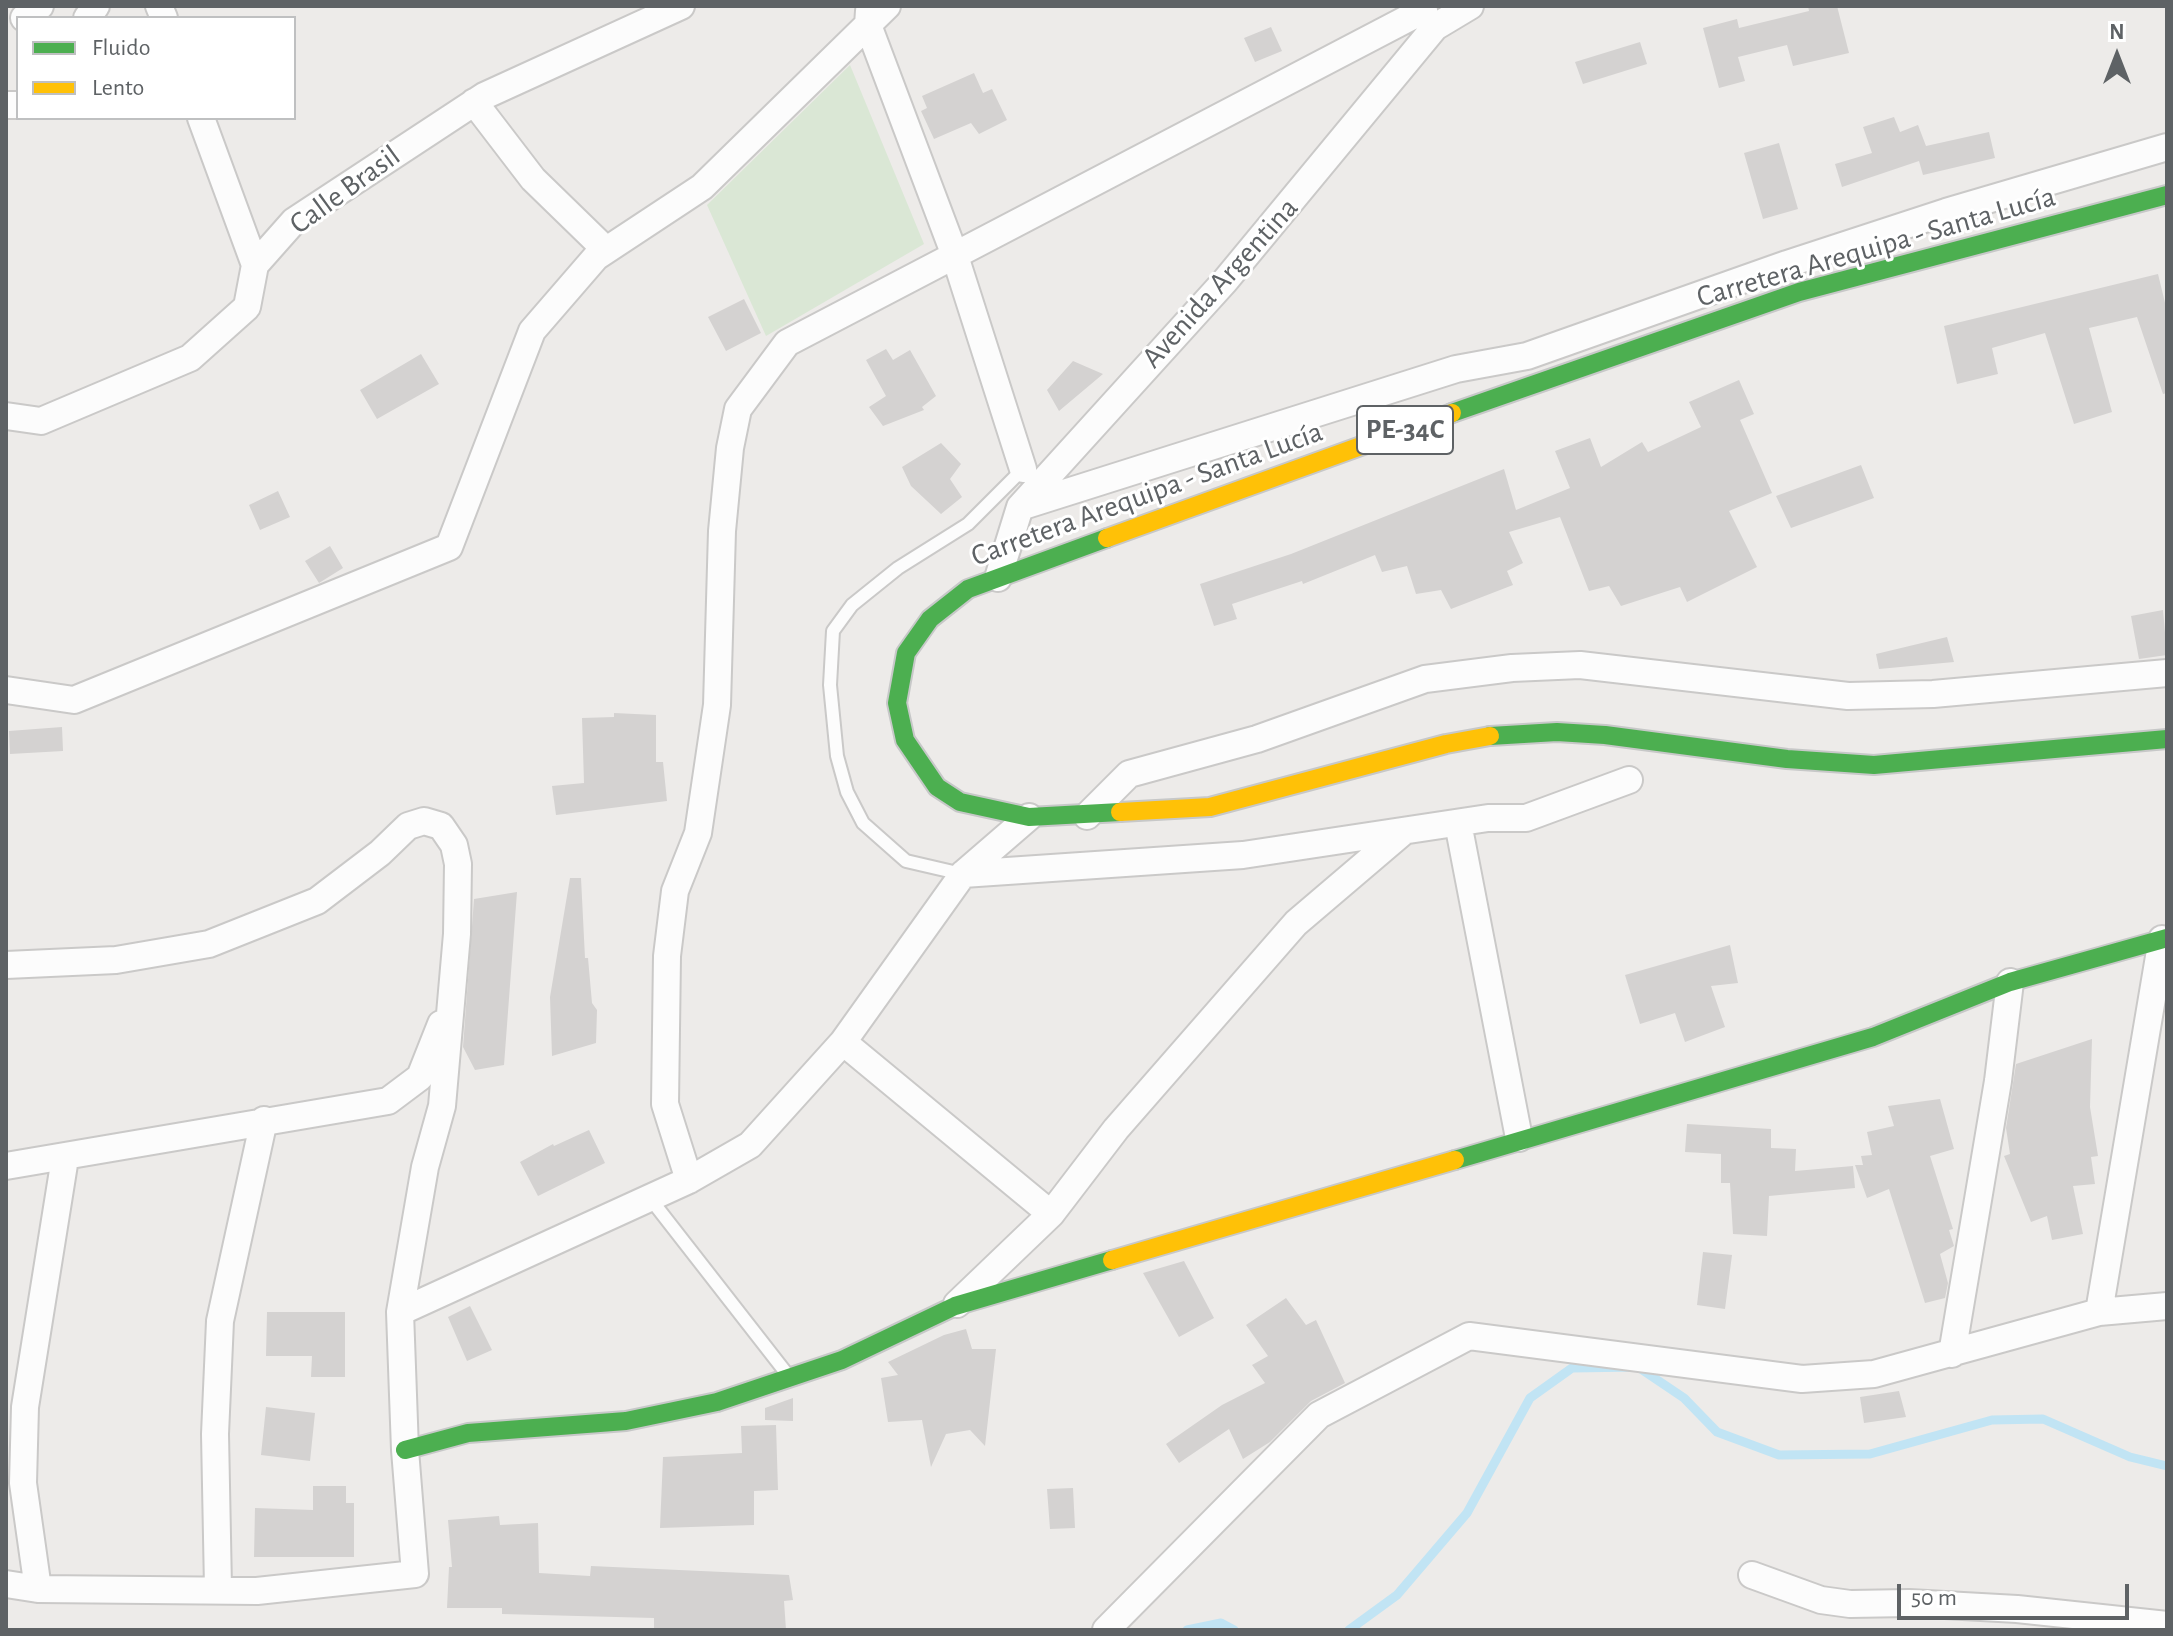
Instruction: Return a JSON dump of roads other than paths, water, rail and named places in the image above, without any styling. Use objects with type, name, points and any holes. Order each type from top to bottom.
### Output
[{"type":"main road","name":"Carretera Arequipa - Santa Lucía","points":[[2167,195],[1799,292],[1468,407],[968,589],[930,619],[906,653],[899,678],[898,713],[905,740],[937,787],[971,805],[1029,817],[1210,807],[1446,744],[1495,735],[1557,732],[1605,735],[1787,759],[1874,765],[2167,739]]},
{"type":"main road","points":[[405,1450],[468,1433],[626,1421],[717,1402],[842,1360],[955,1306],[1519,1138],[1873,1037],[2010,982],[2165,938]]},
{"type":"street","name":"Calle Brasil","points":[[255,265],[294,221],[474,102],[681,6]]},
{"type":"street","points":[[6,690],[74,700],[449,547],[532,331],[596,257],[702,187],[868,15],[887,6]]},
{"type":"street","name":"Avenida Argentina","points":[[998,578],[1020,507],[1225,281],[1427,14],[1470,6]]},
{"type":"street","points":[[689,1180],[665,1104],[667,956],[675,891],[698,833],[717,705],[722,531],[730,448],[738,409],[787,343],[954,253],[1427,14]]},
{"type":"street","points":[[868,15],[954,253],[1023,469]]},
{"type":"street","points":[[474,102],[533,179],[606,250]]},
{"type":"street","points":[[6,416],[41,421],[190,358],[247,307],[255,265],[202,120]]},
{"type":"street","points":[[1020,507],[1456,369],[1527,356],[1859,241],[2167,147]]},
{"type":"street","points":[[1087,816],[1129,774],[1257,739],[1425,679],[1512,668],[1580,665],[1848,696],[1933,694],[2167,673]]},
{"type":"street","points":[[963,874],[1243,855],[1458,823],[1526,818],[1629,780]]},
{"type":"street","points":[[400,1312],[689,1180],[750,1145],[843,1042],[963,874],[1029,817]]},
{"type":"street","points":[[6,965],[116,960],[209,944],[317,901],[380,853],[408,826],[424,821],[441,826],[454,845],[458,864],[442,1106],[425,1167],[400,1312],[405,1450],[415,1574],[257,1591],[218,1588],[38,1589],[6,1584]]},
{"type":"street","points":[[1458,823],[1519,1138]]},
{"type":"street","points":[[955,1306],[1051,1214],[1116,1129],[1296,923],[1405,830]]},
{"type":"street","points":[[2099,1312],[2165,938]]},
{"type":"street","points":[[1952,1354],[1996,1096],[2010,982]]},
{"type":"street","points":[[6,1166],[388,1101],[420,1077],[451,998]]},
{"type":"street","points":[[843,1042],[1051,1214]]},
{"type":"street","points":[[218,1588],[215,1434],[220,1321],[264,1120]]},
{"type":"street","points":[[38,1589],[23,1483],[25,1407],[65,1158]]},
{"type":"street","points":[[1106,1630],[1319,1415],[1469,1336],[1802,1379],[1874,1374],[2099,1312],[2167,1306]]},
{"type":"street","points":[[1752,1575],[1821,1600],[1850,1604],[1909,1603],[2017,1609],[2167,1625]]},
{"type":"lane","points":[[963,874],[906,861],[863,823],[847,792],[837,756],[830,685],[833,631],[852,605],[898,568],[968,524],[1023,469]]},
{"type":"lane","points":[[649,1197],[792,1379]]},
{"type":"waterway","points":[[1349,1630],[1397,1595],[1467,1513],[1530,1398],[1572,1368],[1638,1367],[1684,1398],[1717,1432],[1779,1455],[1870,1454],[1992,1420],[2043,1419],[2130,1457],[2167,1466]]},
{"type":"waterway","points":[[1187,1630],[1221,1623],[1234,1630]]}]
